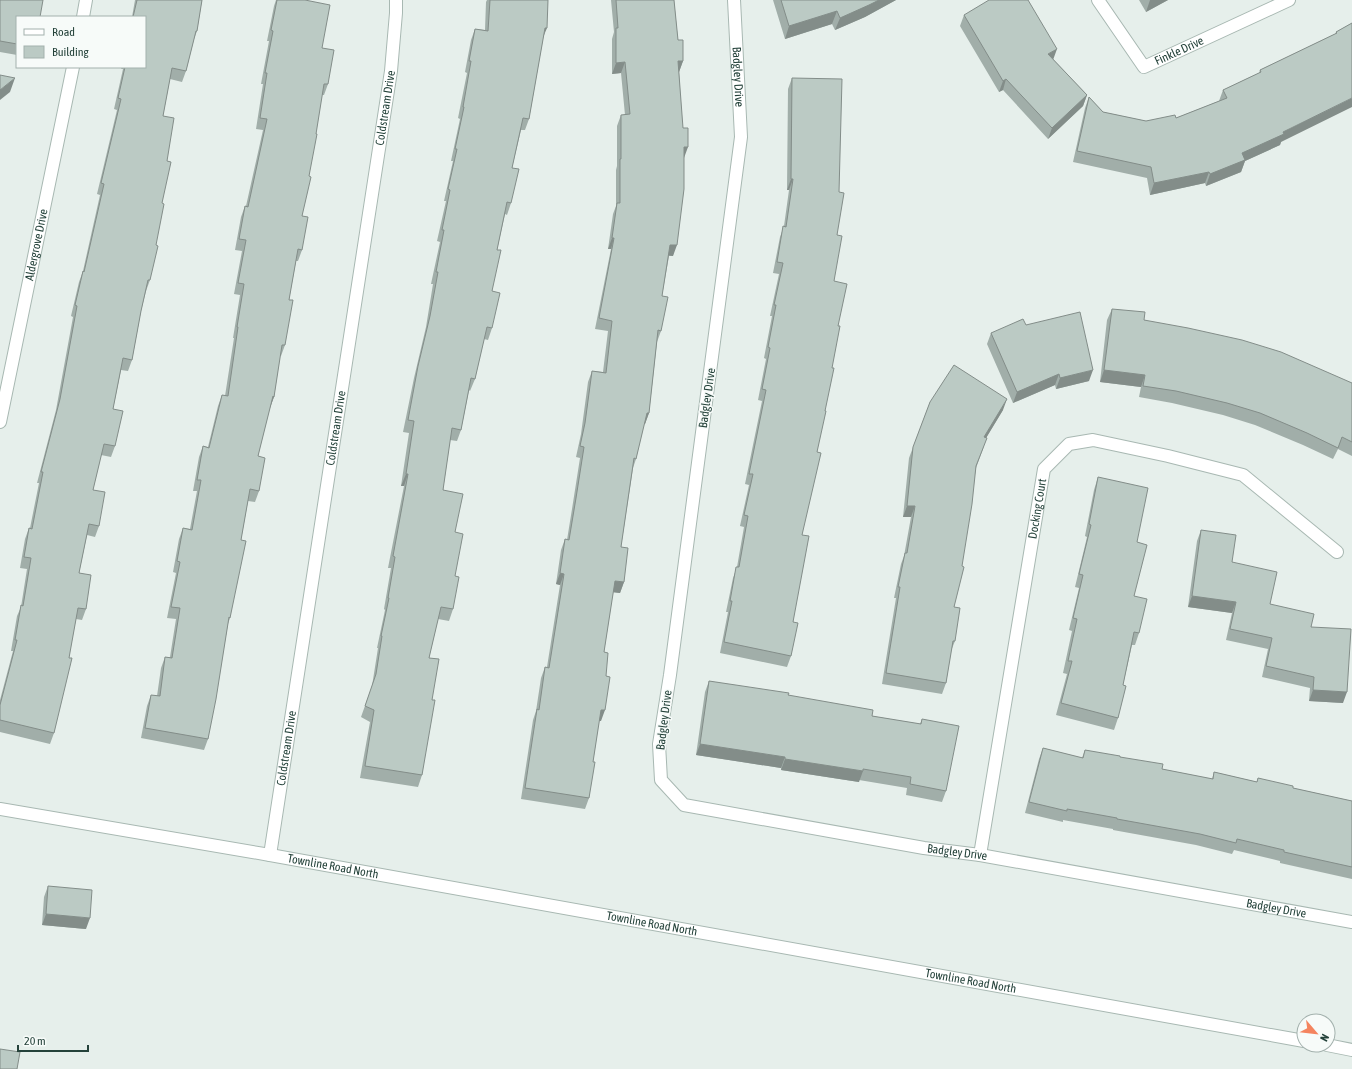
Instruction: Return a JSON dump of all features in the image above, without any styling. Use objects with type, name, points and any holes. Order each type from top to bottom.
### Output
[{"type":"street","points":[[83,16],[86,0]]},
{"type":"street","name":"Coldstream Drive","points":[[270,855],[392,71],[396,0]]},
{"type":"street","name":"Badgley Drive","points":[[734,0],[741,137],[671,667],[659,744],[661,780],[684,805],[924,848],[980,855],[1352,922]]},
{"type":"street","name":"Finkle Drive","points":[[1098,0],[1144,67],[1289,0]]},
{"type":"street","name":"Aldergrove Drive","points":[[0,422],[73,68]]},
{"type":"street","name":"Docking Court","points":[[980,855],[1044,469],[1068,444],[1093,440],[1168,456],[1243,475],[1336,552]]},
{"type":"street","name":"Townline Road North","points":[[0,808],[270,855],[1296,1040]]},
{"type":"street","points":[[1336,1047],[1352,1050]]},
{"type":"building","points":[[0,0],[43,0],[40,16],[16,16],[16,44],[0,41]]},
{"type":"building","points":[[137,0],[202,0],[197,31],[186,71],[172,68],[163,116],[174,118],[167,161],[171,162],[162,203],[164,204],[156,245],[158,246],[150,280],[148,280],[132,360],[123,358],[113,409],[123,411],[115,446],[104,444],[93,490],[105,492],[99,526],[89,524],[79,573],[91,575],[86,609],[78,608],[69,658],[72,658],[54,733],[0,720],[0,705],[17,640],[15,640],[21,605],[23,606],[31,558],[24,557],[29,528],[32,529],[43,472],[41,472],[60,399],[77,306],[75,305],[104,184],[101,183],[121,99],[118,98],[125,68],[146,68],[146,16],[133,16]]},
{"type":"building","points":[[277,0],[305,0],[330,5],[322,48],[334,50],[328,84],[324,84],[309,176],[311,177],[302,216],[308,217],[302,250],[298,249],[289,300],[293,300],[285,345],[282,345],[274,397],[273,396],[258,456],[265,458],[259,491],[250,489],[241,540],[246,541],[230,618],[229,617],[208,739],[145,728],[151,695],[160,696],[165,657],[172,658],[180,608],[171,607],[180,562],[177,561],[183,528],[192,530],[201,480],[197,480],[203,446],[209,448],[222,395],[228,396],[244,284],[238,283],[246,240],[239,239],[245,206],[248,207],[267,119],[260,118],[267,73],[265,73],[273,31],[271,30]]},
{"type":"building","points":[[490,0],[548,0],[547,28],[545,28],[529,119],[523,118],[512,168],[519,169],[511,203],[507,202],[497,250],[501,250],[492,291],[500,293],[492,328],[487,327],[475,379],[471,378],[461,430],[452,428],[443,490],[463,494],[455,532],[463,534],[455,576],[459,577],[453,609],[441,607],[429,658],[439,659],[432,700],[435,700],[422,775],[365,766],[374,710],[365,706],[376,674],[381,636],[389,598],[395,557],[393,556],[408,474],[406,474],[414,421],[408,420],[438,272],[436,272],[444,230],[442,230],[450,190],[448,189],[464,107],[471,61],[469,61],[475,29],[488,31]]},
{"type":"building","points":[[616,0],[674,0],[678,40],[683,40],[683,61],[678,61],[683,128],[688,128],[688,147],[684,147],[684,189],[677,245],[670,245],[662,296],[668,297],[661,331],[658,330],[649,413],[647,413],[636,459],[634,458],[621,547],[628,548],[624,582],[615,581],[604,652],[608,653],[606,676],[610,677],[605,710],[601,710],[589,798],[525,788],[545,667],[549,668],[564,574],[560,573],[565,539],[569,540],[584,447],[580,446],[585,423],[592,371],[606,373],[612,321],[599,318],[614,238],[612,238],[617,203],[620,203],[621,115],[630,114],[625,62],[616,63],[616,28],[618,28]]},
{"type":"building","points":[[781,0],[879,0],[840,18],[837,11],[789,26]]},
{"type":"building","points":[[989,0],[1028,0],[1057,49],[1048,54],[1087,95],[1052,128],[1006,79],[1003,81],[964,15]]},
{"type":"building","points":[[1352,23],[1352,98],[1283,132],[1284,134],[1242,153],[1245,160],[1210,174],[1209,172],[1154,183],[1151,167],[1077,151],[1089,97],[1103,112],[1146,121],[1175,115],[1176,118],[1227,98],[1223,90],[1261,72],[1260,70],[1337,33],[1336,32]]},
{"type":"building","points":[[0,75],[15,78],[0,90]]},
{"type":"building","points":[[792,78],[842,79],[839,192],[844,193],[837,235],[842,236],[834,281],[847,284],[838,326],[840,326],[832,368],[834,368],[817,452],[821,453],[802,535],[809,536],[793,622],[798,623],[791,656],[724,642],[732,601],[730,601],[736,567],[739,567],[748,516],[744,515],[753,474],[749,474],[766,390],[762,389],[770,348],[768,347],[776,305],[774,305],[783,263],[777,262],[783,226],[786,227],[793,179],[791,179]]},
{"type":"building","points":[[1112,309],[1145,312],[1144,320],[1242,340],[1281,352],[1352,383],[1352,442],[1342,437],[1338,448],[1260,413],[1227,403],[1176,391],[1143,386],[1145,375],[1104,370]]},
{"type":"building","points":[[1080,312],[1093,370],[1060,378],[1059,374],[1017,392],[991,333],[1023,319],[1026,325]]},
{"type":"building","points":[[954,365],[1007,399],[984,437],[987,438],[976,466],[972,504],[962,566],[964,567],[954,607],[960,608],[946,683],[886,673],[900,587],[898,587],[905,553],[907,553],[915,506],[907,506],[913,447],[930,402]]},
{"type":"building","points":[[1098,477],[1148,488],[1137,542],[1147,545],[1134,596],[1147,599],[1139,633],[1134,632],[1123,685],[1126,686],[1118,718],[1061,703],[1072,661],[1068,661],[1077,619],[1073,618],[1083,575],[1079,574],[1091,525],[1089,524]]},
{"type":"building","points":[[1201,530],[1236,535],[1232,562],[1277,572],[1270,604],[1314,614],[1311,627],[1351,629],[1347,692],[1313,690],[1314,677],[1266,666],[1272,638],[1230,629],[1236,602],[1192,596]]},
{"type":"building","points":[[709,681],[789,693],[788,695],[873,710],[872,716],[921,724],[922,719],[959,726],[946,791],[910,784],[911,777],[785,759],[785,757],[700,744]]},
{"type":"building","points":[[1043,748],[1083,758],[1085,750],[1120,756],[1163,764],[1162,769],[1213,779],[1214,772],[1257,782],[1258,778],[1293,786],[1293,788],[1352,801],[1352,867],[1284,852],[1284,850],[1237,839],[1236,843],[1200,834],[1067,809],[1067,811],[1029,802]]},
{"type":"building","points":[[48,886],[92,890],[90,918],[46,914]]},
{"type":"building","points":[[0,1049],[20,1052],[17,1069],[0,1069]]}]
